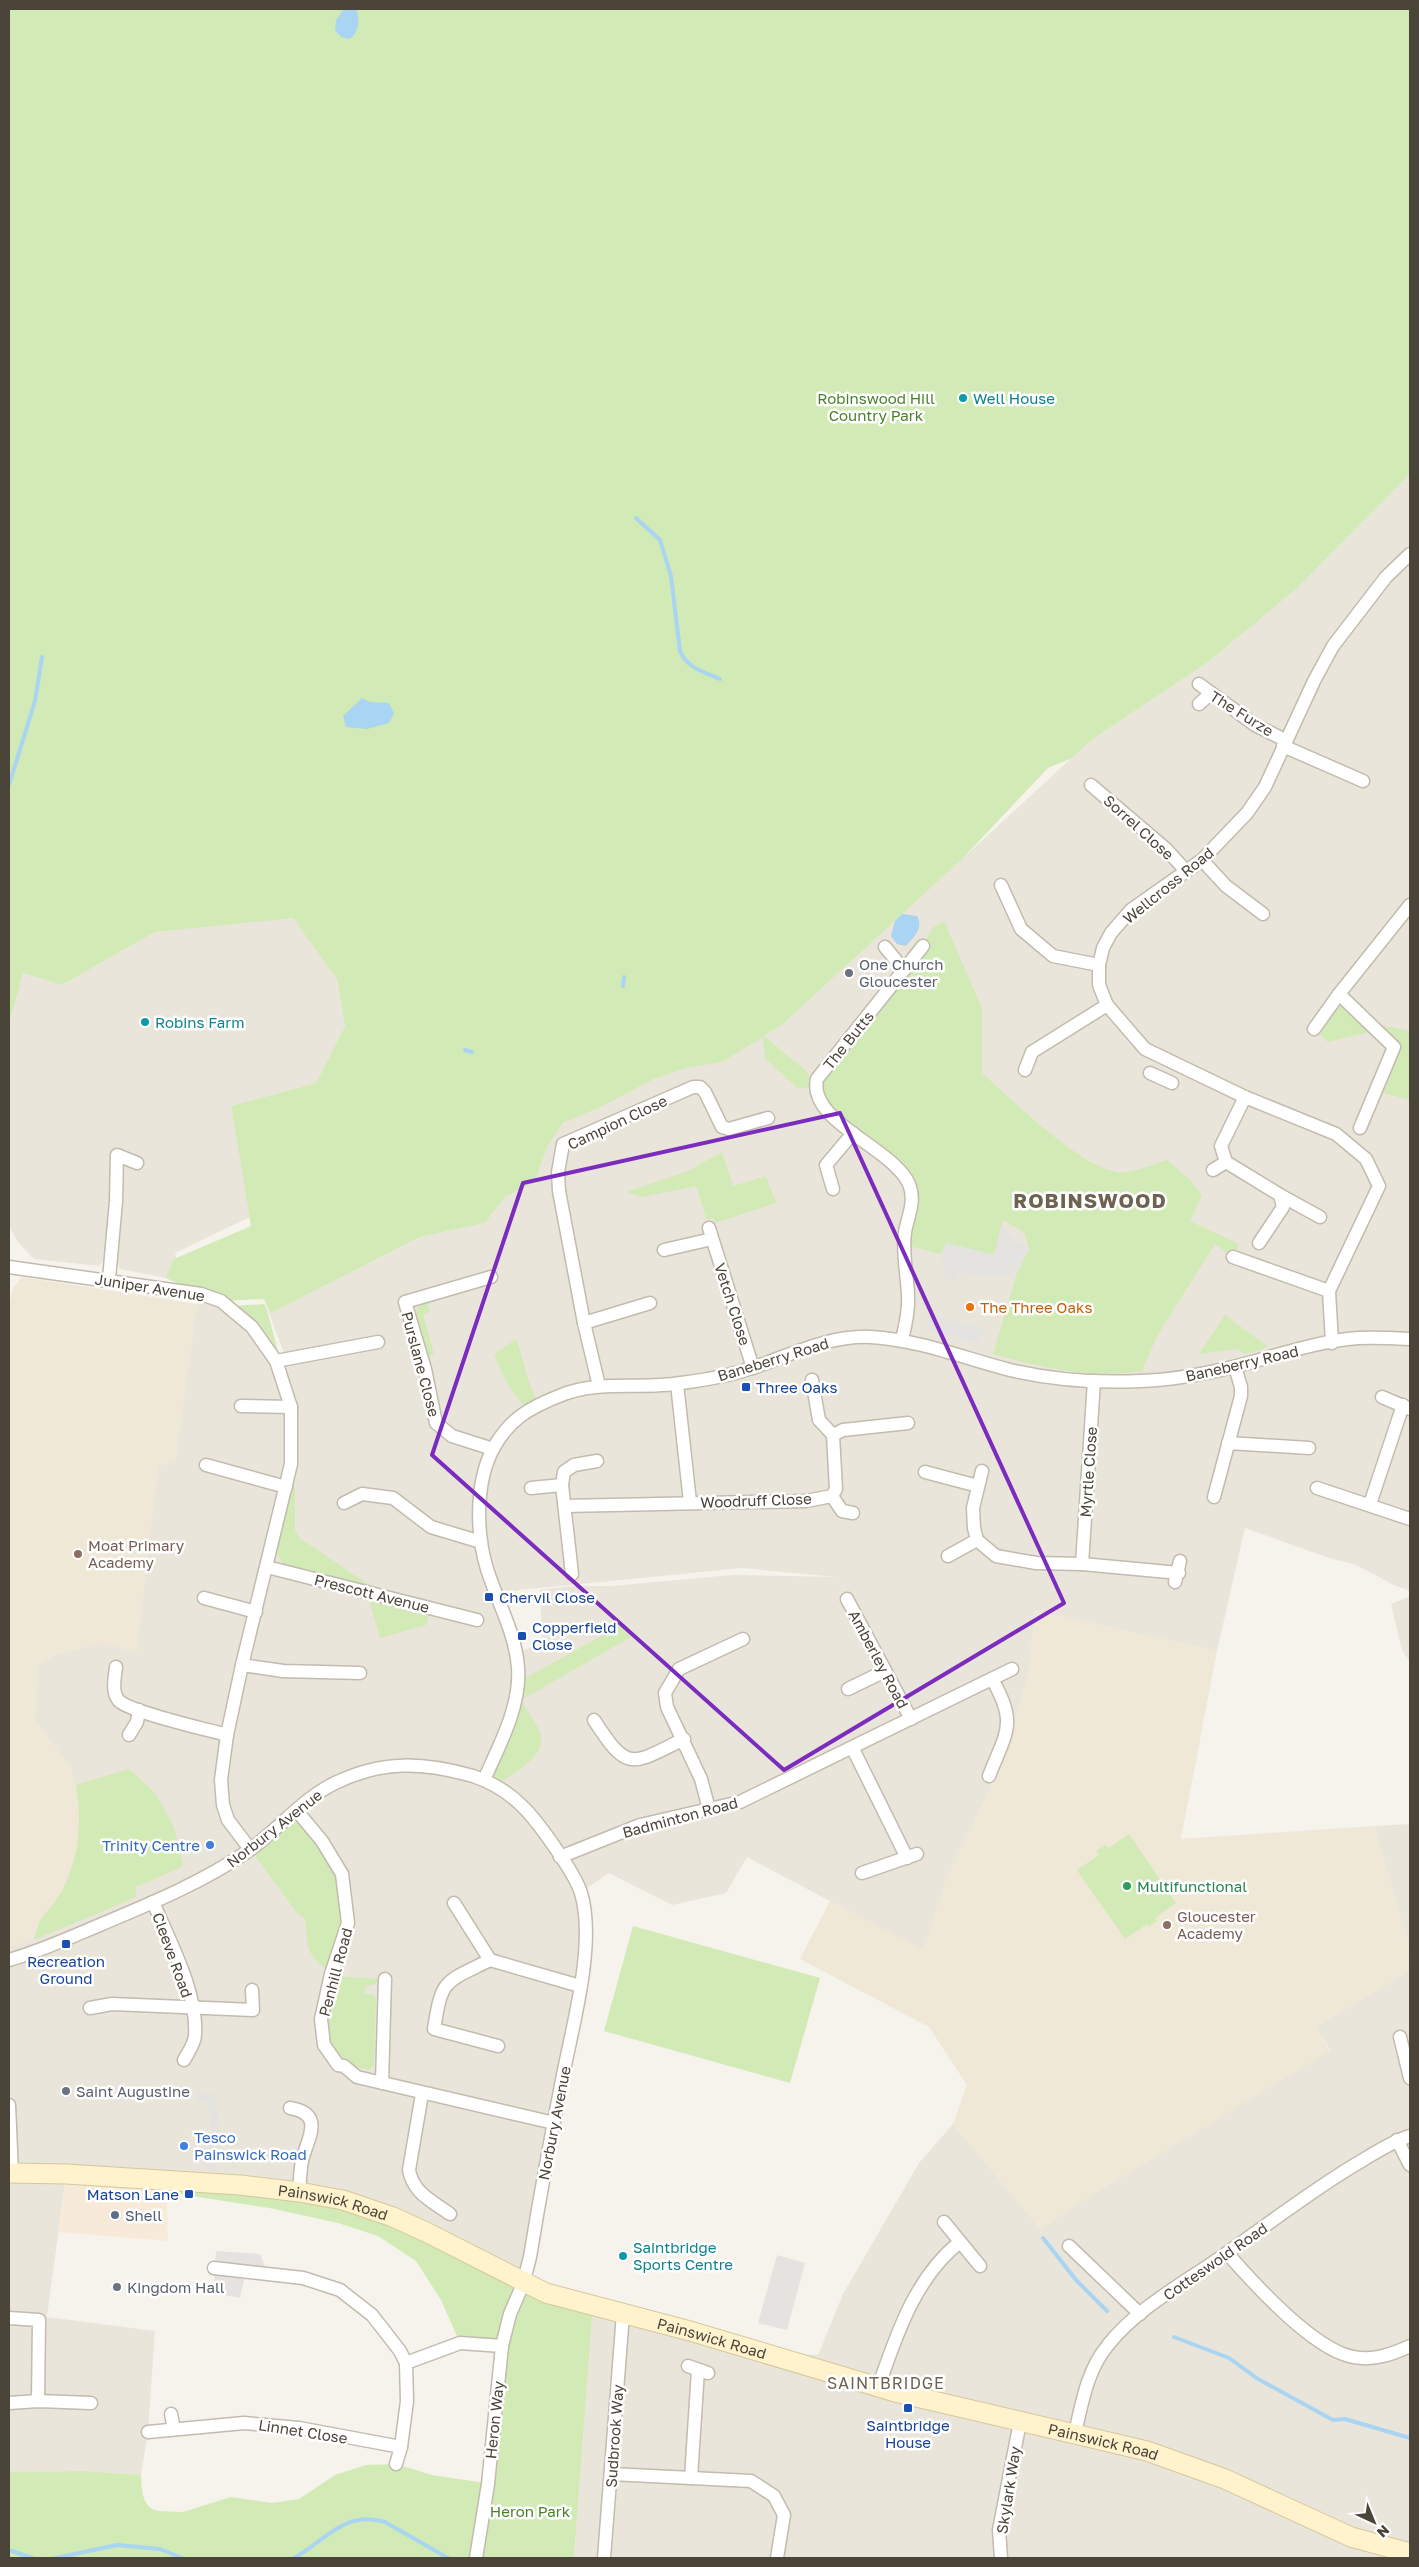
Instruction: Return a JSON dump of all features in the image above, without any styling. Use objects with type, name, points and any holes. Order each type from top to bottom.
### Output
[{"type":"main road","name":"Painswick Road","points":[[10,2173],[166,2180],[298,2192],[343,2200],[428,2233],[523,2284],[546,2293],[763,2352],[878,2388],[1020,2422],[1075,2433],[1171,2459],[1226,2480],[1351,2537],[1410,2553]]},
{"type":"street","name":"Wellcross Road","points":[[1332,1343],[1330,1291],[1379,1186],[1366,1159],[1336,1134],[1245,1097],[1144,1049],[1107,1004],[1099,985],[1098,965],[1102,948],[1111,933],[1131,910],[1202,860],[1247,813],[1265,787],[1284,743],[1334,646],[1386,577],[1410,554]]},
{"type":"street","name":"The Furze","points":[[1199,684],[1210,694],[1284,743],[1363,781]]},
{"type":"street","points":[[1199,704],[1210,694]]},
{"type":"street","name":"Sorrel Close","points":[[1091,785],[1166,849],[1186,871]]},
{"type":"street","points":[[1202,860],[1226,886],[1263,914]]},
{"type":"street","points":[[1001,885],[1021,929],[1053,956],[1098,965]]},
{"type":"street","points":[[1314,1029],[1339,994],[1410,906]]},
{"type":"street","name":"The Butts","points":[[902,1339],[908,1296],[905,1235],[912,1205],[912,1194],[908,1183],[890,1160],[853,1133],[816,1096],[817,1079],[923,946]]},
{"type":"street","points":[[885,948],[904,970]]},
{"type":"street","points":[[1339,994],[1394,1046],[1360,1128]]},
{"type":"street","points":[[1025,1070],[1032,1052],[1107,1004]]},
{"type":"street","points":[[1161,1078],[1168,1060]]},
{"type":"street","name":"Campion Close","points":[[599,1386],[584,1322],[558,1191],[558,1172],[563,1144],[694,1087],[700,1087],[705,1092],[722,1127],[729,1129],[768,1118]]},
{"type":"street","points":[[1245,1097],[1221,1146],[1226,1162],[1320,1217]]},
{"type":"street","points":[[833,1189],[826,1165],[853,1133]]},
{"type":"street","points":[[109,1279],[112,1200],[117,1155],[138,1163]]},
{"type":"street","points":[[1212,1170],[1226,1162]]},
{"type":"street","points":[[1259,1243],[1283,1206],[1280,1195]]},
{"type":"street","name":"Vetch Close","points":[[664,1251],[711,1234],[753,1368]]},
{"type":"street","points":[[1233,1257],[1330,1291]]},
{"type":"street","name":"Juniper Avenue","points":[[9,1266],[109,1279],[201,1294],[221,1301],[252,1326],[276,1361],[291,1407],[291,1464],[242,1665],[227,1735],[221,1780],[223,1805],[234,1830],[250,1849]]},
{"type":"street","name":"Purslane Close","points":[[491,1277],[405,1302],[425,1369],[436,1423],[452,1436],[493,1449]]},
{"type":"street","points":[[584,1322],[650,1303]]},
{"type":"street","name":"Baneberry Road","points":[[484,1780],[513,1709],[518,1669],[516,1651],[487,1569],[481,1542],[480,1499],[485,1472],[493,1449],[512,1421],[562,1394],[599,1386],[677,1384],[753,1368],[790,1354],[838,1340],[865,1337],[902,1339],[1012,1370],[1094,1381],[1152,1380],[1235,1367],[1357,1338],[1410,1339]]},
{"type":"street","points":[[276,1361],[378,1342]]},
{"type":"street","points":[[1214,1498],[1241,1396],[1241,1387],[1235,1367]]},
{"type":"street","points":[[812,1380],[819,1420],[833,1435],[843,1430],[908,1423]]},
{"type":"street","name":"Myrtle Close","points":[[1082,1564],[1094,1381]]},
{"type":"street","name":"Woodruff Close","points":[[677,1384],[690,1502]]},
{"type":"street","points":[[1370,1504],[1407,1407],[1382,1396]]},
{"type":"street","points":[[241,1406],[291,1407]]},
{"type":"street","name":"Woodruff Close","points":[[565,1506],[806,1501],[832,1496],[836,1489],[833,1435]]},
{"type":"street","points":[[1228,1443],[1309,1448]]},
{"type":"street","points":[[572,1574],[562,1485],[564,1472],[574,1464],[597,1461]]},
{"type":"street","points":[[206,1465],[286,1487]]},
{"type":"street","points":[[982,1471],[974,1508],[974,1528],[978,1540],[996,1556],[1010,1559],[1178,1572]]},
{"type":"street","points":[[925,1472],[978,1486]]},
{"type":"street","points":[[531,1488],[562,1485]]},
{"type":"street","points":[[1317,1488],[1410,1518]]},
{"type":"street","points":[[344,1503],[362,1494],[393,1498],[431,1527],[481,1542]]},
{"type":"street","points":[[832,1496],[842,1511],[853,1513]]},
{"type":"street","points":[[948,1556],[978,1540]]},
{"type":"street","name":"Prescott Avenue","points":[[267,1567],[477,1620]]},
{"type":"street","points":[[204,1598],[256,1612]]},
{"type":"street","name":"Amberley Road","points":[[847,1599],[911,1719]]},
{"type":"street","points":[[709,1809],[701,1778],[684,1739],[667,1707],[665,1693],[679,1669],[743,1639]]},
{"type":"street","points":[[242,1665],[283,1671],[360,1673]]},
{"type":"street","points":[[116,1667],[115,1695],[120,1702],[139,1710],[227,1735]]},
{"type":"street","name":"Badminton Road","points":[[560,1857],[640,1825],[740,1802],[853,1749],[1012,1669]]},
{"type":"street","points":[[848,1689],[885,1672]]},
{"type":"street","points":[[989,1776],[1007,1729],[1008,1716],[1004,1700],[992,1679]]},
{"type":"street","points":[[129,1735],[136,1722],[139,1710]]},
{"type":"street","points":[[594,1720],[617,1754],[631,1760],[644,1758],[684,1739]]},
{"type":"street","points":[[853,1749],[912,1856],[862,1873]]},
{"type":"street","name":"Norbury Avenue","points":[[9,1960],[28,1955],[153,1902],[220,1870],[250,1849],[319,1792],[335,1783],[385,1766],[422,1765],[484,1780],[496,1785],[523,1806],[560,1857],[581,1892],[586,1936],[580,1986],[523,2284]]},
{"type":"street","name":"Penhill Road","points":[[297,1810],[322,1841],[342,1874],[348,1923],[331,1974],[321,2019],[324,2045],[338,2065],[344,2066],[357,2077],[422,2094],[554,2123]]},
{"type":"street","name":"Cleeve Road","points":[[153,1902],[187,1986],[193,2009],[195,2037],[184,2060]]},
{"type":"street","points":[[454,1904],[490,1960],[580,1986]]},
{"type":"street","points":[[490,1960],[451,1979],[442,1989],[434,2030],[498,2046]]},
{"type":"street","points":[[382,2083],[385,1979]]},
{"type":"street","points":[[193,2009],[253,2010],[252,1990]]},
{"type":"street","name":"Cleeve Road","points":[[90,2008],[112,2004],[193,2009]]},
{"type":"street","points":[[1400,2037],[1410,2078]]},
{"type":"street","points":[[422,2094],[409,2170],[411,2182],[420,2193],[450,2214]]},
{"type":"street","points":[[9,2105],[10,2173]]},
{"type":"street","points":[[290,2108],[301,2110],[307,2114],[311,2125],[311,2140],[302,2160],[298,2192]]},
{"type":"street","name":"Cotteswold Road","points":[[1075,2433],[1086,2387],[1095,2364],[1113,2339],[1140,2314],[1334,2177],[1397,2140],[1410,2136]]},
{"type":"street","points":[[1397,2140],[1410,2165]]},
{"type":"street","points":[[944,2222],[980,2266]]},
{"type":"street","points":[[878,2388],[896,2335],[916,2296],[937,2264],[960,2242]]},
{"type":"street","points":[[1069,2246],[1140,2314]]},
{"type":"street","points":[[1228,2253],[1245,2273],[1300,2326],[1344,2354],[1374,2358],[1393,2354],[1410,2346]]},
{"type":"street","points":[[214,2268],[303,2278],[340,2290],[372,2315],[406,2363],[407,2401],[401,2447],[396,2464]]},
{"type":"street","name":"Heron Way","points":[[476,2558],[488,2484],[502,2346],[510,2314],[523,2284]]},
{"type":"street","name":"Sudbrook Way","points":[[605,2556],[623,2314]]},
{"type":"street","points":[[9,2318],[43,2319],[38,2401]]},
{"type":"street","points":[[406,2363],[460,2343],[502,2346]]},
{"type":"street","points":[[691,2478],[698,2370]]},
{"type":"street","points":[[9,2403],[38,2401],[91,2403]]},
{"type":"street","points":[[171,2414],[174,2429]]},
{"type":"street","name":"Skylark Way","points":[[1001,2558],[999,2530],[1020,2422]]},
{"type":"street","name":"Linnet Close","points":[[148,2432],[244,2423],[299,2428],[401,2447]]},
{"type":"street","points":[[611,2474],[751,2481],[774,2496],[784,2516],[777,2558]]},
{"type":"street","points":[[605,2556],[618,2555]]},
{"type":"highlighted area","points":[[840,1113],[1064,1603],[784,1770],[432,1455],[523,1183]]},
{"type":"shaded area","points":[[1410,474],[1410,1591],[1394,1585],[1354,1564],[1332,1559],[1245,1528],[1217,1651],[1035,1611],[1029,1673],[1015,1719],[994,1781],[946,1881],[924,1951],[747,1857],[726,1893],[672,1905],[609,1873],[581,1892],[586,1936],[523,2284],[393,2217],[66,2175],[47,2317],[155,2331],[148,2432],[141,2475],[84,2471],[9,2472],[9,1947],[34,1938],[44,1914],[54,1904],[71,1768],[35,1721],[37,1665],[55,1655],[101,1642],[136,1652],[158,1465],[175,1461],[197,1304],[201,1294],[221,1301],[276,1361],[286,1359],[264,1299],[271,1313],[420,1237],[485,1223],[505,1197],[534,1183],[548,1144],[563,1123],[603,1106],[654,1079],[687,1068],[722,1061],[784,1023],[1090,741],[1208,662],[1294,591]],"holes":[[[742,1568],[837,1577],[731,1575],[613,1586],[571,1586],[540,1590],[542,1637],[528,1649],[516,1651],[500,1601],[509,1591]]]},
{"type":"shaded area","points":[[293,917],[337,979],[345,1026],[316,1083],[231,1106],[250,1217],[175,1253],[177,1262],[166,1278],[120,1269],[118,1264],[103,1261],[99,1266],[34,1259],[18,1242],[9,1226],[9,1026],[23,973],[62,985],[155,932]]},
{"type":"shaded area","points":[[1001,1227],[1029,1249],[1017,1273],[995,1277],[959,1272],[956,1280],[942,1278],[944,1269],[941,1254],[946,1243],[994,1255]]},
{"type":"shaded area","name":"Moat Primary Academy","points":[[22,1277],[197,1304],[175,1462],[158,1466],[136,1652],[101,1642],[55,1655],[37,1666],[35,1721],[71,1768],[79,1801],[78,1847],[63,1889],[54,1904],[44,1915],[34,1938],[9,1947],[9,1306],[13,1288]]},
{"type":"shaded area","points":[[930,1314],[984,1329],[980,1344],[926,1329]]},
{"type":"shaded area","points":[[1410,1596],[1410,1663],[1402,1650],[1391,1604]]},
{"type":"shaded area","name":"Gloucester Academy","points":[[1035,1611],[1217,1651],[1181,1839],[1374,1826],[1410,1950],[1410,1970],[1316,2027],[1330,2051],[1077,2204],[1041,2230],[953,2124],[967,2085],[929,2027],[800,1959],[830,1901],[924,1950],[946,1881],[994,1781],[1015,1719],[1029,1673]]},
{"type":"shaded area","points":[[1410,1824],[1410,1950],[1374,1826]]},
{"type":"shaded area","points":[[1410,1970],[1410,2558],[574,2558],[593,2305],[763,2352],[818,2355],[843,2294],[919,2163],[953,2124],[1041,2229],[1077,2204],[1330,2050],[1316,2027]]},
{"type":"shaded area","points":[[197,2092],[212,2093],[217,2106],[219,2129],[215,2170],[206,2169],[211,2134],[209,2110],[204,2101],[196,2100]]},
{"type":"shaded area","points":[[66,2174],[166,2180],[168,2241],[59,2232]]},
{"type":"shaded area","points":[[216,2251],[260,2254],[268,2274],[246,2271],[240,2298],[213,2293]]},
{"type":"shaded area","points":[[777,2255],[805,2263],[787,2330],[758,2323]]},
{"type":"green space","name":"Robinswood Hill Country Park","points":[[9,9],[1410,9],[1410,474],[1294,591],[1208,662],[1090,741],[1072,758],[1048,768],[961,860],[784,1023],[764,1036],[806,1071],[809,1076],[810,1087],[798,1089],[765,1058],[763,1037],[722,1062],[687,1068],[654,1079],[603,1106],[563,1123],[548,1145],[534,1183],[505,1197],[485,1223],[420,1237],[271,1313],[264,1299],[221,1301],[226,1296],[201,1294],[166,1278],[174,1259],[251,1226],[231,1106],[316,1083],[345,1026],[337,979],[293,918],[155,932],[62,985],[23,973],[9,1026]]},
{"type":"green space","points":[[944,921],[982,1008],[982,1073],[1046,1130],[1084,1158],[1101,1167],[1122,1173],[1142,1169],[1167,1160],[1190,1180],[1202,1195],[1190,1221],[1239,1244],[1233,1257],[1215,1244],[1157,1336],[1142,1371],[1104,1374],[1067,1371],[993,1354],[1017,1273],[1029,1249],[1024,1232],[1003,1220],[994,1255],[947,1243],[941,1254],[905,1245],[909,1183],[829,1111],[817,1079],[923,946],[932,928]]},
{"type":"green space","points":[[1339,994],[1370,1023],[1410,1031],[1410,1100],[1375,1091],[1394,1047],[1377,1030],[1328,1042],[1314,1029]]},
{"type":"green space","points":[[722,1152],[733,1186],[766,1176],[776,1203],[715,1223],[713,1218],[707,1220],[696,1186],[643,1197],[626,1192],[688,1171]]},
{"type":"green space","points":[[427,1300],[430,1312],[423,1314],[434,1354],[427,1356],[416,1312],[421,1303]]},
{"type":"green space","points":[[264,1304],[278,1351],[275,1351],[235,1306]]},
{"type":"green space","points":[[1225,1315],[1268,1347],[1246,1354],[1237,1349],[1199,1354]]},
{"type":"green space","points":[[516,1339],[539,1406],[528,1412],[507,1383],[494,1355]]},
{"type":"green space","points":[[291,1483],[295,1488],[295,1530],[301,1539],[366,1583],[403,1596],[285,1567],[275,1551]]},
{"type":"green space","points":[[369,1600],[429,1617],[426,1625],[380,1638]]},
{"type":"green space","points":[[625,1623],[631,1637],[521,1700],[539,1730],[541,1740],[539,1748],[535,1756],[528,1763],[496,1785],[484,1780],[518,1682]]},
{"type":"green space","points":[[129,1769],[155,1793],[174,1827],[183,1866],[136,1886],[136,1896],[132,1899],[36,1939],[34,1938],[41,1919],[63,1889],[73,1864],[79,1824],[76,1785]]},
{"type":"green space","points":[[297,1811],[342,1874],[348,1923],[331,1974],[316,1960],[309,1950],[305,1918],[297,1913],[250,1849]]},
{"type":"green space","name":"Multifunctional","points":[[1129,1834],[1176,1903],[1155,1918],[1157,1921],[1149,1926],[1147,1924],[1125,1939],[1077,1870],[1099,1855],[1096,1851],[1106,1845],[1109,1848]]},
{"type":"green space","points":[[633,1926],[820,1978],[790,2083],[604,2031]]},
{"type":"green space","points":[[336,1976],[379,1979],[376,1984],[366,1986],[365,1994],[372,1994],[376,1998],[374,2065],[370,2069],[361,2068],[349,2062],[331,2044],[327,2023]]},
{"type":"green space","name":"Heron Park","points":[[166,2180],[325,2196],[593,2305],[574,2558],[9,2558],[9,2472],[84,2471],[141,2475],[145,2502],[148,2506],[158,2511],[183,2512],[231,2497],[272,2503],[299,2499],[335,2475],[366,2465],[396,2464],[432,2475],[485,2483],[502,2346],[460,2343],[441,2300],[416,2261],[378,2236],[338,2223],[269,2208],[166,2192]]},
{"type":"water","points":[[344,9],[357,9],[358,26],[350,39],[341,37],[335,30],[336,20]]},
{"type":"water","points":[[362,698],[370,702],[389,703],[394,713],[389,723],[367,729],[346,727],[343,716]]},
{"type":"water","points":[[902,914],[917,916],[919,920],[917,932],[906,946],[897,944],[891,936],[895,921]]},
{"type":"waterway","points":[[636,518],[660,540],[671,576],[680,651],[683,657],[702,672],[720,679]]},
{"type":"waterway","points":[[9,785],[35,701],[42,657]]},
{"type":"waterway","points":[[623,986],[624,977]]},
{"type":"waterway","points":[[465,1050],[472,1052]]},
{"type":"waterway","points":[[1043,2238],[1076,2280],[1107,2311]]},
{"type":"waterway","points":[[1174,2337],[1229,2358],[1258,2379],[1333,2420],[1345,2419],[1410,2438]]},
{"type":"waterway","points":[[294,2558],[336,2529],[358,2520],[371,2519],[385,2522],[448,2558]]},
{"type":"waterway","points":[[56,2558],[117,2545],[160,2549],[182,2558]]},
{"type":"waterway","points":[[9,2550],[32,2558]]},
{"type":"place","name":"Well House","points":[[963,398]]},
{"type":"place","name":"One Church Gloucester","points":[[849,973]]},
{"type":"place","name":"Robins Farm","points":[[145,1022]]},
{"type":"place","name":"The Three Oaks","points":[[970,1307]]},
{"type":"place","name":"Three Oaks","points":[[746,1387]]},
{"type":"place","name":"Moat Primary Academy","points":[[78,1554]]},
{"type":"place","name":"Chervil Close","points":[[489,1597]]},
{"type":"place","name":"Copperfield Close","points":[[522,1636]]},
{"type":"place","name":"Trinity Centre","points":[[210,1845]]},
{"type":"place","name":"Multifunctional","points":[[1127,1886]]},
{"type":"place","name":"Gloucester Academy","points":[[1167,1925]]},
{"type":"place","name":"Recreation Ground","points":[[66,1944]]},
{"type":"place","name":"Saint Augustine","points":[[66,2091]]},
{"type":"place","name":"Tesco Painswick Road","points":[[184,2146]]},
{"type":"place","name":"Matson Lane","points":[[189,2194]]},
{"type":"place","name":"Shell","points":[[115,2215]]},
{"type":"place","name":"Saintbridge Sports Centre","points":[[623,2256]]},
{"type":"place","name":"Kingdom Hall","points":[[117,2287]]},
{"type":"place","name":"Saintbridge House","points":[[908,2408]]},
{"type":"district","name":"ROBINSWOOD","points":[[1090,1200]]},
{"type":"district","name":"SAINTBRIDGE","points":[[886,2383]]}]
